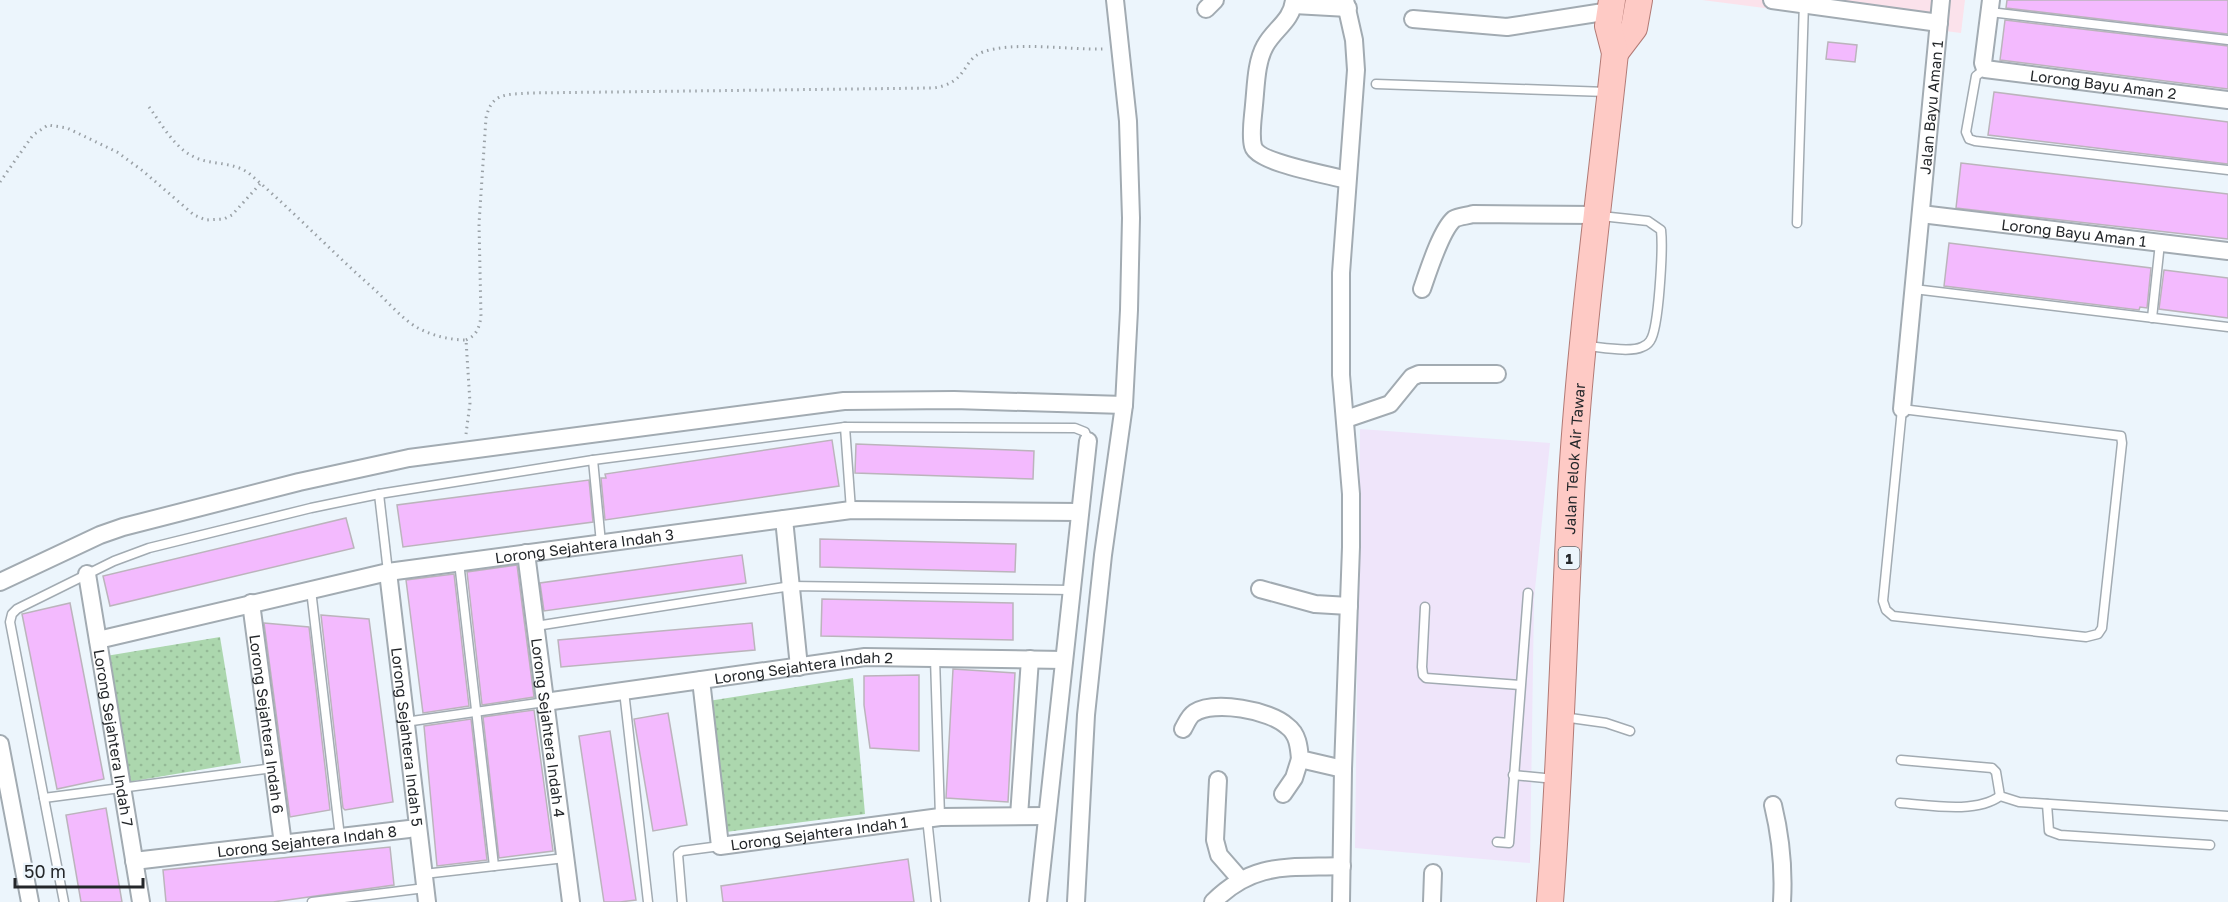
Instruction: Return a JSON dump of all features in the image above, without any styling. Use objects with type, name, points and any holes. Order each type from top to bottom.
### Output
[{"type":"main road","points":[[1615,53],[1634,28],[1639,0]]},
{"type":"main road","name":"Jalan Telok Air Tawar","points":[[1550,902],[1559,780],[1572,476],[1596,215],[1615,53],[1608,26],[1611,6]]},
{"type":"street","points":[[1076,902],[1086,715],[1103,555],[1124,405],[1129,310],[1131,218],[1128,121],[1115,0]]},
{"type":"street","points":[[1774,0],[1804,2],[1939,23]]},
{"type":"street","name":"Jalan Bayu Aman 1","points":[[1902,409],[1941,0]]},
{"type":"street","points":[[1341,902],[1351,494],[1341,375],[1341,316],[1347,180],[1356,70],[1354,40],[1346,4],[1294,3],[1289,18],[1266,44],[1261,55],[1254,111],[1253,147],[1257,154],[1270,160],[1347,180]]},
{"type":"street","points":[[1413,19],[1506,27],[1611,6]]},
{"type":"street","points":[[1984,66],[1990,6]]},
{"type":"street","name":"Lorong Bayu Aman 2","points":[[1984,66],[2228,100]]},
{"type":"street","points":[[1422,289],[1433,257],[1455,218],[1473,214],[1596,215]]},
{"type":"street","name":"Lorong Bayu Aman 1","points":[[1921,214],[2228,251]]},
{"type":"street","points":[[1346,419],[1390,404],[1412,377],[1419,374],[1497,374]]},
{"type":"street","points":[[0,582],[100,535],[123,527],[340,472],[463,450],[716,420],[844,401],[942,400],[1124,405]]},
{"type":"street","points":[[1038,902],[1088,441]]},
{"type":"street","name":"Lorong Sejahtera Indah 3","points":[[98,640],[388,572],[852,510],[1080,512]]},
{"type":"street","points":[[784,519],[799,667]]},
{"type":"street","name":"Lorong Sejahtera Indah 4","points":[[526,553],[571,902]]},
{"type":"street","name":"Lorong Sejahtera Indah 5","points":[[388,572],[425,888]]},
{"type":"street","name":"Lorong Sejahtera Indah 7","points":[[87,574],[141,902]]},
{"type":"street","points":[[1260,589],[1315,604],[1348,606]]},
{"type":"street","name":"Lorong Sejahtera Indah 6","points":[[251,603],[283,844]]},
{"type":"street","name":"Lorong Sejahtera Indah 2","points":[[545,702],[865,657],[1064,660]]},
{"type":"street","points":[[1019,816],[1030,660]]},
{"type":"street","name":"Lorong Sejahtera Indah 1","points":[[701,680],[720,846],[933,817],[1047,816]]},
{"type":"street","points":[[1183,729],[1192,714],[1207,709],[1235,708],[1265,713],[1288,726],[1299,743],[1300,759],[1294,778],[1283,795]]},
{"type":"street","points":[[0,744],[30,902]]},
{"type":"street","points":[[1300,759],[1343,769]]},
{"type":"street","points":[[1218,780],[1215,840],[1219,855],[1240,879]]},
{"type":"street","points":[[1773,805],[1782,842],[1784,874],[1782,902]]},
{"type":"street","name":"Lorong Sejahtera Indah 8","points":[[134,861],[409,829]]},
{"type":"street","points":[[1214,902],[1240,879],[1254,873],[1279,868],[1342,866]]},
{"type":"street","points":[[1432,902],[1433,873]]},
{"type":"lane","points":[[1797,223],[1804,2]]},
{"type":"lane","points":[[1990,6],[2228,40]]},
{"type":"lane","points":[[1984,66],[1976,76],[1966,132],[1969,139],[2228,170]]},
{"type":"lane","points":[[1376,84],[1611,93]]},
{"type":"lane","points":[[1583,345],[1641,348],[1650,341],[1655,324],[1662,245],[1661,230],[1648,221],[1596,215]]},
{"type":"lane","points":[[2152,318],[2160,243]]},
{"type":"lane","points":[[1914,289],[2228,327]]},
{"type":"lane","points":[[1902,409],[2121,436],[2102,628],[2098,634],[2086,637],[1915,619],[1893,616],[1886,610],[1883,601],[1902,409]]},
{"type":"lane","points":[[64,902],[10,622],[12,614],[17,609],[114,561],[148,548],[289,513],[379,494],[593,460],[845,427],[1075,428],[1085,432],[1088,441]]},
{"type":"lane","points":[[845,427],[852,510]]},
{"type":"lane","points":[[593,460],[601,543]]},
{"type":"lane","points":[[379,494],[388,572]]},
{"type":"lane","points":[[459,562],[494,866]]},
{"type":"lane","points":[[536,626],[791,586],[1072,590]]},
{"type":"lane","points":[[311,589],[340,837]]},
{"type":"lane","points":[[1497,842],[1509,843],[1528,593]]},
{"type":"lane","points":[[1425,607],[1422,667],[1426,678],[1520,685]]},
{"type":"lane","points":[[935,658],[933,817],[936,902]]},
{"type":"lane","points":[[624,691],[648,902]]},
{"type":"lane","points":[[405,722],[545,702]]},
{"type":"lane","points":[[1562,717],[1606,723],[1630,731]]},
{"type":"lane","points":[[1901,760],[1992,768],[1996,772],[2000,796]]},
{"type":"lane","points":[[44,798],[273,768]]},
{"type":"lane","points":[[1513,775],[1559,780]]},
{"type":"lane","points":[[1900,803],[1973,807],[1984,805],[2000,796],[2019,802],[2228,816]]},
{"type":"lane","points":[[2047,804],[2049,831],[2060,835],[2210,845]]},
{"type":"lane","points":[[682,902],[678,854],[682,851],[720,846]]},
{"type":"lane","points":[[312,902],[425,888],[494,866],[565,858]]},
{"type":"path","points":[[149,107],[174,142],[189,154],[199,159],[242,169],[277,196],[319,240],[414,325],[439,337],[466,340],[473,337],[482,317],[479,212],[486,118],[489,107],[496,98],[504,95],[541,93],[933,88],[946,86],[954,81],[979,53],[1000,47],[1120,48]]},
{"type":"path","points":[[0,182],[33,135],[48,125],[67,128],[117,152],[194,215],[206,220],[224,219],[232,215],[260,184]]},
{"type":"path","points":[[463,450],[470,403],[466,340]]},
{"type":"shaded area","points":[[1702,0],[1965,0],[1961,33]]},
{"type":"shaded area","points":[[1360,429],[1550,443],[1534,599],[1530,863],[1355,848]]},
{"type":"green space","points":[[220,637],[241,763],[128,782],[106,656]]},
{"type":"green space","points":[[853,678],[865,814],[726,832],[702,702]]},
{"type":"building","points":[[2007,0],[2228,0],[2228,34],[2006,8]]},
{"type":"building","points":[[2005,20],[2228,46],[2228,89],[2000,60]]},
{"type":"building","points":[[1828,42],[1857,45],[1855,62],[1826,59]]},
{"type":"building","points":[[1994,92],[2228,122],[2228,164],[1988,135]]},
{"type":"building","points":[[1961,163],[2228,194],[2228,239],[1956,208]]},
{"type":"building","points":[[1949,243],[2151,268],[2147,308],[2140,307],[2139,310],[1944,286]]},
{"type":"building","points":[[2164,270],[2228,278],[2228,318],[2159,309]]},
{"type":"building","points":[[832,440],[839,486],[605,520],[601,478],[606,478],[605,474]]},
{"type":"building","points":[[856,444],[1034,451],[1033,479],[855,473]]},
{"type":"building","points":[[589,480],[593,522],[403,547],[397,505]]},
{"type":"building","points":[[346,518],[354,548],[110,606],[103,576]]},
{"type":"building","points":[[820,539],[1016,544],[1015,572],[820,567]]},
{"type":"building","points":[[742,555],[746,583],[544,611],[540,583]]},
{"type":"building","points":[[517,565],[534,697],[482,705],[467,572]]},
{"type":"building","points":[[454,574],[469,706],[423,713],[406,580]]},
{"type":"building","points":[[822,599],[1013,603],[1013,640],[821,636]]},
{"type":"building","points":[[70,603],[104,779],[57,789],[22,614]]},
{"type":"building","points":[[321,615],[369,619],[393,802],[345,810],[343,808]]},
{"type":"building","points":[[264,623],[309,627],[330,810],[290,817]]},
{"type":"building","points":[[752,623],[755,650],[561,667],[558,640]]},
{"type":"building","points":[[953,669],[1015,673],[1008,802],[946,798]]},
{"type":"building","points":[[919,675],[919,751],[870,748],[864,705],[864,676]]},
{"type":"building","points":[[534,710],[553,851],[499,858],[483,717]]},
{"type":"building","points":[[668,713],[687,825],[653,831],[634,719]]},
{"type":"building","points":[[471,719],[487,860],[437,866],[424,726]]},
{"type":"building","points":[[610,731],[636,900],[620,902],[604,902],[579,736]]},
{"type":"building","points":[[106,808],[122,902],[81,902],[66,815]]},
{"type":"building","points":[[390,847],[394,885],[273,902],[166,902],[163,870]]},
{"type":"building","points":[[908,859],[914,902],[723,902],[721,886]]}]
